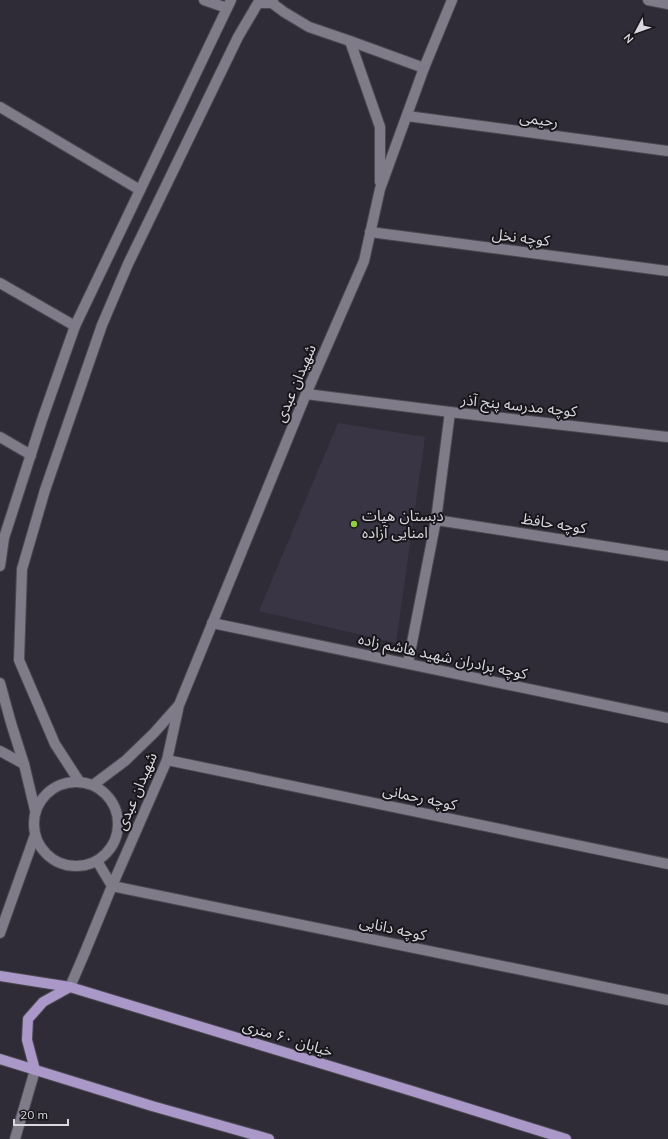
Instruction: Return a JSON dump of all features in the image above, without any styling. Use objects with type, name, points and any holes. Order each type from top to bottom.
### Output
[{"type":"main road","name":"خیابان ۶۰ متری","points":[[0,976],[70,987],[566,1139]]},
{"type":"main road","points":[[36,1070],[27,1040],[28,1019],[43,1002],[70,987]]},
{"type":"main road","points":[[0,1059],[152,1106],[269,1139]]},
{"type":"street","points":[[0,566],[4,538],[75,326],[229,4],[204,0]]},
{"type":"street","name":"شهیدان عبدی","points":[[70,987],[167,760],[179,705],[306,394],[364,261],[380,189],[424,68],[452,0]]},
{"type":"street","points":[[648,0],[668,4]]},
{"type":"street","points":[[79,781],[55,744],[19,660],[22,569],[45,490],[102,325],[128,264],[238,37],[258,3],[273,1],[284,12],[309,27],[350,40],[424,68]]},
{"type":"street","points":[[350,40],[380,127],[380,189]]},
{"type":"street","points":[[0,107],[140,190]]},
{"type":"street","name":"رحیمی","points":[[407,116],[668,152]]},
{"type":"street","name":"کوچه نخل","points":[[370,232],[668,271]]},
{"type":"street","points":[[0,283],[75,326]]},
{"type":"street","points":[[306,394],[450,412]]},
{"type":"street","name":"کوچه مدرسه پنج آذر","points":[[408,663],[436,520],[450,412],[668,436]]},
{"type":"street","points":[[0,438],[31,455]]},
{"type":"street","name":"کوچه حافظ","points":[[436,520],[668,556]]},
{"type":"street","name":"کوچه برادران شهید هاشم زاده","points":[[212,624],[408,663],[668,718]]},
{"type":"street","points":[[0,683],[24,764],[35,810]]},
{"type":"street","name":"شهیدان عبدی","points":[[93,785],[125,761],[154,733],[179,705]]},
{"type":"street","points":[[0,751],[24,764]]},
{"type":"street","name":"کوچه رحمانی","points":[[167,760],[668,864]]},
{"type":"street","points":[[79,781],[93,785],[104,793],[113,803],[117,816],[118,829],[114,841],[107,852],[97,861],[78,866],[60,863],[48,856],[40,847],[35,835],[33,822],[35,810],[42,797],[52,788],[65,782],[79,781]]},
{"type":"street","points":[[0,932],[35,835]]},
{"type":"street","points":[[97,861],[112,886]]},
{"type":"street","name":"کوچه دانایی","points":[[112,886],[668,1000]]},
{"type":"street","points":[[15,1139],[36,1070]]},
{"type":"shaded area","name":"دبستان هیات امنایی آزاده","points":[[338,423],[425,437],[396,643],[259,611]]},
{"type":"place","name":"دبستان هیات امنایی آزاده","points":[[354,524]]}]
